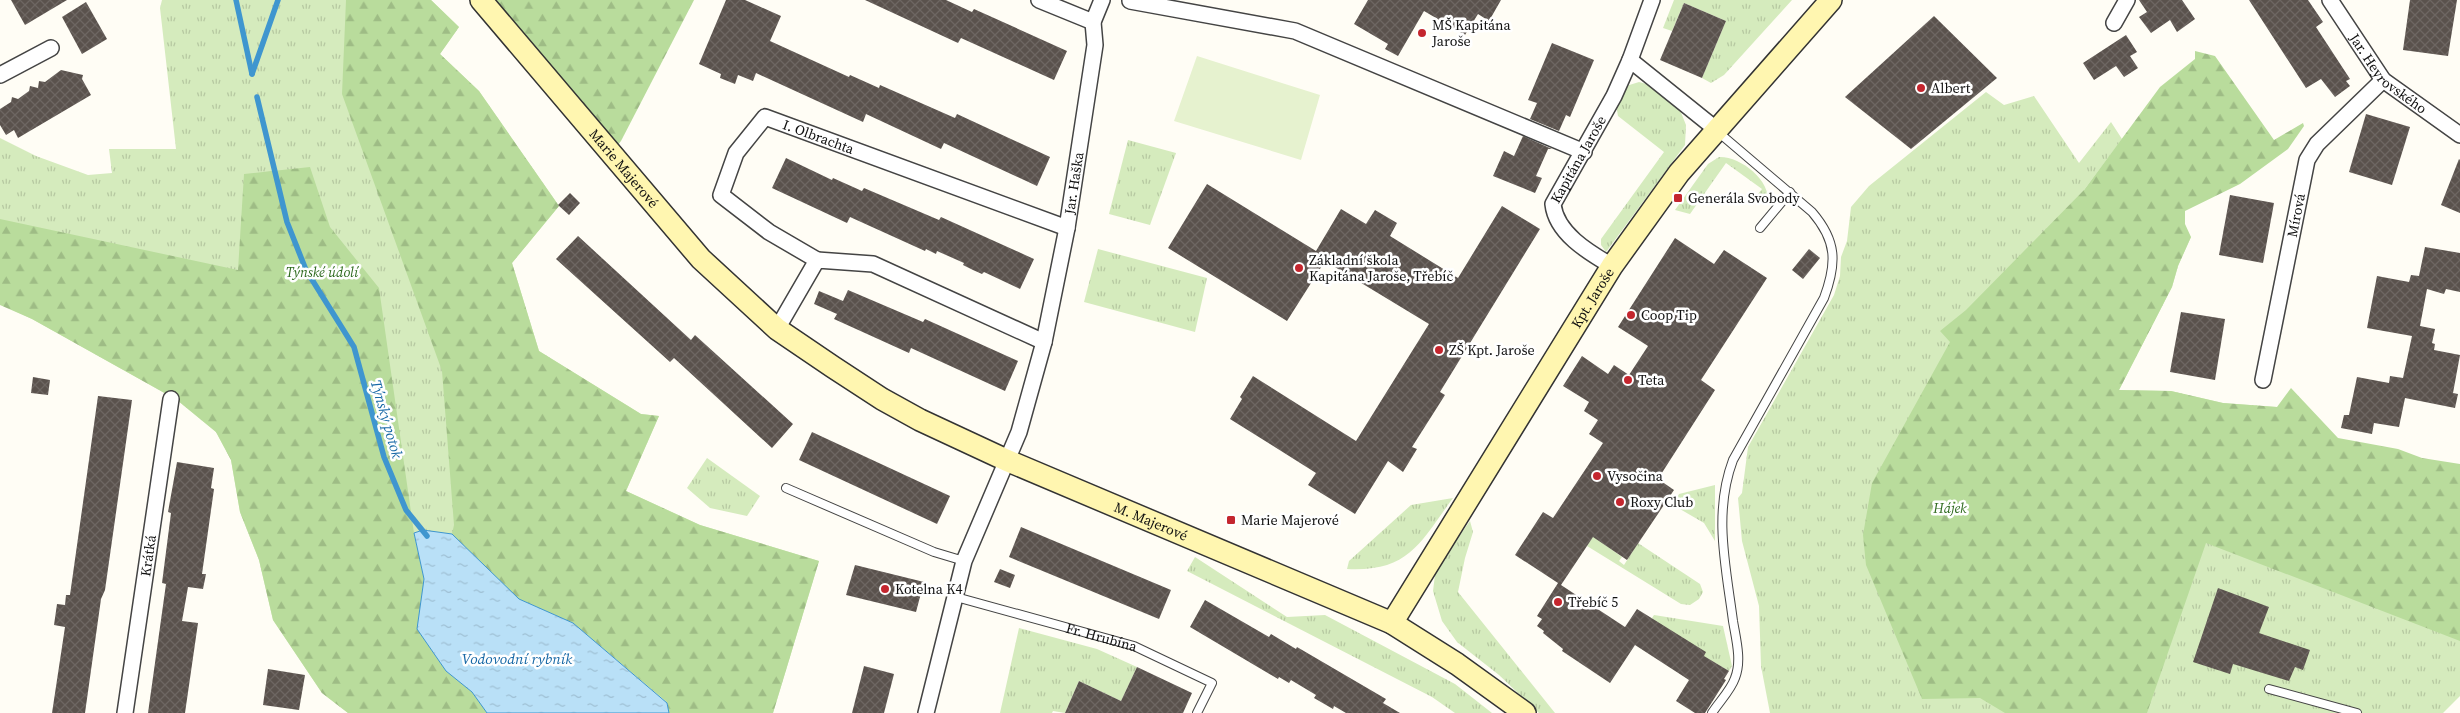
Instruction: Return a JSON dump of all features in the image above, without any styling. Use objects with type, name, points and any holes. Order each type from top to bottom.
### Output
[{"type":"street","name":"Marie Majerové","points":[[481,0],[701,259],[738,296],[777,329]]},
{"type":"street","points":[[1039,0],[1093,22]]},
{"type":"street","name":"Jar. Haška","points":[[1006,460],[1019,432],[1044,342],[1067,228],[1095,44],[1093,22],[1102,0]]},
{"type":"street","name":"Kapitána Jaroše","points":[[1612,266],[1597,257],[1565,231],[1554,217],[1552,204],[1584,152],[1614,96],[1630,60],[1652,0]]},
{"type":"street","name":"Kpt. Jaroše","points":[[1392,623],[1612,266],[1679,173],[1831,0]]},
{"type":"street","points":[[2114,23],[2127,0]]},
{"type":"street","points":[[1130,1],[1294,31],[1584,152]]},
{"type":"street","name":"Jar. Heyrovského","points":[[2334,2],[2383,80],[2460,134]]},
{"type":"street","points":[[1,72],[51,48]]},
{"type":"street","points":[[1630,60],[1716,130]]},
{"type":"street","name":"Mírová","points":[[2262,380],[2307,160],[2317,144],[2383,80]]},
{"type":"street","name":"I. Olbrachta","points":[[817,260],[769,232],[721,195],[736,153],[765,117],[1067,228]]},
{"type":"street","points":[[777,329],[817,260],[873,264],[1044,342]]},
{"type":"street","name":"M. Majerové","points":[[777,329],[882,399],[1006,460],[1392,623],[1457,664],[1525,713]]},
{"type":"street","name":"Krátká","points":[[125,713],[171,399]]},
{"type":"street","points":[[926,713],[964,561],[1006,460]]},
{"type":"lane","points":[[1712,713],[1736,678],[1738,656],[1722,536],[1723,497],[1727,476],[1733,460],[1824,298],[1830,281],[1833,261],[1832,244],[1825,227],[1812,212],[1716,130]]},
{"type":"lane","points":[[1760,228],[1790,192]]},
{"type":"lane","points":[[786,488],[934,552],[964,561]]},
{"type":"lane","name":"Fr. Hrubína","points":[[956,597],[1134,646],[1212,684],[1197,713]]},
{"type":"lane","points":[[2269,689],[2357,713]]},
{"type":"green space","name":"Týnské údolí","points":[[162,0],[431,0],[459,27],[440,54],[479,91],[559,206],[512,263],[539,351],[641,414],[659,416],[626,491],[700,525],[819,561],[773,713],[348,713],[322,693],[273,620],[259,560],[240,512],[231,460],[216,432],[177,400],[32,319],[0,304],[0,138],[36,156],[88,175],[112,173],[109,149],[176,149],[160,8]]},
{"type":"green space","points":[[346,0],[431,0],[459,27],[440,54],[479,91],[559,206],[512,263],[539,351],[641,414],[659,416],[626,491],[700,525],[819,561],[773,713],[669,713],[667,702],[573,623],[519,599],[452,534],[454,525],[442,371],[342,94]]},
{"type":"green space","points":[[481,0],[694,0],[621,141],[610,155]]},
{"type":"green space","points":[[1674,0],[1792,0],[1724,75],[1711,83],[1702,78],[1726,21],[1684,3],[1672,31],[1663,28]]},
{"type":"green space","points":[[2195,51],[2215,56],[2274,140],[2303,123],[2304,126],[2288,149],[2240,184],[2185,211],[2185,224],[2191,237],[2178,266],[2172,287],[2119,390],[2171,391],[2223,403],[2277,407],[2291,388],[2338,438],[2398,449],[2422,458],[2460,464],[2460,641],[2206,543],[2147,713],[2005,713],[1980,698],[1922,699],[1866,565],[1863,535],[1872,483],[1950,342],[1940,331],[1966,310],[2084,190],[2160,87],[2195,59]]},
{"type":"green space","points":[[1197,56],[1320,95],[1301,160],[1174,121]]},
{"type":"green space","points":[[1639,82],[1654,86],[1680,110],[1686,125],[1685,145],[1606,252],[1601,245],[1601,239],[1664,152],[1618,116],[1615,99],[1623,87]]},
{"type":"green space","name":"Hájek","points":[[1986,92],[2004,105],[2034,96],[2079,163],[2111,122],[2122,139],[2084,190],[2191,237],[2178,266],[2172,287],[2119,390],[2171,391],[2223,403],[2277,407],[2299,425],[2460,484],[2460,696],[2443,713],[1770,713],[1761,666],[1759,606],[1742,541],[1738,498],[1742,493],[1748,447],[1834,295],[1840,276],[1841,257],[1847,241],[1851,207],[1869,186]]},
{"type":"green space","points":[[1128,140],[1176,153],[1150,225],[1109,214]]},
{"type":"green space","points":[[1719,157],[1736,161],[1752,171],[1765,186],[1768,194],[1768,203],[1758,194],[1762,189],[1726,163],[1690,214],[1675,210],[1708,164]]},
{"type":"green space","points":[[310,167],[330,227],[379,288],[414,533],[424,579],[417,629],[446,671],[472,692],[487,713],[348,713],[322,693],[273,620],[259,560],[240,512],[231,460],[216,432],[177,400],[32,319],[0,305],[0,219],[238,270],[244,174]]},
{"type":"green space","points":[[1098,249],[1207,278],[1195,332],[1084,302]]},
{"type":"green space","points":[[707,458],[760,496],[747,516],[710,508],[687,488]]},
{"type":"green space","points":[[1715,485],[1715,541],[1704,523],[1673,505],[1679,494]]},
{"type":"green space","points":[[1453,498],[1411,552],[1385,566],[1368,569],[1347,569],[1349,561],[1411,505]]},
{"type":"green space","points":[[1470,521],[1473,532],[1458,592],[1555,713],[1539,713],[1499,675],[1457,642],[1442,621],[1433,591],[1435,575],[1446,554]]},
{"type":"green space","points":[[1593,536],[1622,557],[1619,561],[1624,565],[1638,543],[1700,584],[1703,592],[1699,599],[1690,605],[1681,604],[1587,546]]},
{"type":"green space","points":[[1195,557],[1287,617],[1325,615],[1455,684],[1492,713],[1455,713],[1432,697],[1187,571]]},
{"type":"green space","points":[[1654,615],[1723,626],[1732,666],[1729,671],[1712,661],[1707,667],[1652,618]]},
{"type":"green space","points":[[1019,628],[1097,649],[1137,667],[1121,701],[1079,681],[1065,713],[1053,711],[1052,713],[1000,713]]},
{"type":"water","name":"Vodovodní rybník","points":[[423,530],[452,534],[519,599],[573,623],[667,703],[669,713],[487,713],[472,692],[446,671],[417,629],[424,579],[414,533]]},
{"type":"building","points":[[11,0],[67,0],[25,25]]},
{"type":"building","points":[[726,0],[745,0],[781,16],[770,41],[849,77],[850,75],[879,88],[880,85],[955,118],[957,114],[1050,157],[1037,186],[944,143],[941,149],[866,114],[863,122],[756,73],[753,81],[738,75],[735,84],[720,78],[721,74],[699,64]]},
{"type":"building","points":[[865,0],[946,0],[972,12],[974,9],[1067,51],[1054,80],[961,38],[958,43]]},
{"type":"building","points":[[1368,0],[1501,0],[1489,21],[1478,14],[1465,35],[1424,11],[1398,56],[1385,49],[1388,44],[1354,24]]},
{"type":"building","points":[[2139,0],[2182,0],[2195,19],[2177,32],[2170,20],[2151,33],[2139,17],[2147,12]]},
{"type":"building","points":[[2249,0],[2308,0],[2323,22],[2316,27],[2350,79],[2346,81],[2350,86],[2335,97],[2321,79],[2306,88]]},
{"type":"building","points":[[2410,0],[2457,0],[2448,56],[2403,50]]},
{"type":"building","points":[[86,2],[107,39],[82,54],[62,17]]},
{"type":"building","points":[[1684,3],[1726,21],[1702,78],[1660,60]]},
{"type":"building","name":"Albert","points":[[1934,16],[1997,78],[1911,149],[1845,97]]},
{"type":"building","points":[[2126,35],[2137,52],[2130,56],[2138,68],[2124,77],[2116,66],[2094,80],[2083,63]]},
{"type":"building","points":[[1552,43],[1594,60],[1570,117],[1566,115],[1559,131],[1530,119],[1537,103],[1528,100]]},
{"type":"building","points":[[61,70],[83,75],[82,79],[91,95],[18,138],[14,130],[6,135],[0,125],[0,109],[11,102],[12,97],[18,99],[29,91],[30,86],[38,88],[39,81],[45,82]]},
{"type":"building","points":[[2366,114],[2410,127],[2392,185],[2349,172]]},
{"type":"building","points":[[1523,136],[1552,149],[1548,149],[1536,176],[1542,178],[1535,193],[1493,176],[1504,151],[1514,156]]},
{"type":"building","points":[[786,158],[832,180],[833,178],[862,191],[864,188],[939,220],[941,217],[1034,259],[1020,289],[984,272],[982,274],[973,270],[963,265],[964,263],[937,251],[936,254],[926,249],[925,251],[850,217],[847,223],[772,188]]},
{"type":"building","points":[[2460,160],[2460,213],[2441,205]]},
{"type":"building","name":"ZŠ Kpt. Jaroše","points":[[1207,184],[1316,251],[1341,209],[1366,224],[1375,210],[1397,223],[1390,236],[1458,278],[1502,206],[1540,229],[1440,392],[1445,395],[1412,447],[1417,449],[1403,472],[1388,461],[1355,514],[1308,485],[1316,473],[1230,419],[1242,399],[1240,397],[1253,376],[1356,441],[1429,324],[1325,261],[1287,321],[1168,248]]},
{"type":"building","points":[[570,193],[580,203],[569,215],[558,205]]},
{"type":"building","points":[[2230,195],[2274,203],[2263,263],[2219,255]]},
{"type":"building","points":[[578,236],[691,340],[695,335],[793,424],[772,448],[674,358],[670,362],[556,259]]},
{"type":"building","points":[[1675,238],[1714,264],[1724,250],[1767,278],[1701,380],[1715,390],[1658,479],[1674,490],[1627,560],[1593,537],[1561,585],[1625,627],[1637,609],[1706,652],[1704,656],[1729,671],[1724,679],[1726,680],[1705,713],[1695,713],[1676,701],[1689,680],[1635,645],[1610,683],[1562,651],[1563,649],[1537,626],[1542,619],[1537,616],[1558,583],[1515,555],[1543,512],[1553,518],[1603,443],[1589,434],[1598,420],[1584,411],[1589,402],[1563,386],[1582,356],[1608,374],[1614,365],[1629,375],[1648,346],[1618,327]]},
{"type":"building","points":[[2425,247],[2460,253],[2460,292],[2446,289],[2444,294],[2427,289],[2420,326],[2435,329],[2432,343],[2435,344],[2434,350],[2460,355],[2453,393],[2458,394],[2455,408],[2405,398],[2399,427],[2374,423],[2372,434],[2341,428],[2344,415],[2349,415],[2357,377],[2389,383],[2390,376],[2403,378],[2412,336],[2367,328],[2377,276],[2409,282],[2411,275],[2419,276]]},
{"type":"building","points":[[1809,249],[1820,258],[1803,279],[1792,270]]},
{"type":"building","points":[[848,290],[923,322],[925,319],[1018,361],[1005,391],[911,348],[909,353],[834,319],[837,314],[814,304],[819,291],[843,301]]},
{"type":"building","points":[[2181,312],[2225,319],[2215,380],[2170,372]]},
{"type":"building","points":[[33,377],[50,380],[48,395],[31,393]]},
{"type":"building","points":[[98,396],[132,400],[105,590],[101,599],[85,713],[52,713],[65,627],[54,625],[57,604],[65,605],[66,595],[70,595]]},
{"type":"building","points":[[812,432],[950,496],[937,524],[799,460]]},
{"type":"building","points":[[177,462],[214,468],[211,488],[214,489],[202,574],[206,574],[203,589],[188,587],[182,621],[198,623],[185,713],[148,713],[166,584],[162,583],[171,513],[168,512]]},
{"type":"building","points":[[1021,527],[1171,590],[1159,619],[1009,557]]},
{"type":"building","name":"Kotelna K4","points":[[855,565],[924,582],[916,612],[846,595]]},
{"type":"building","points":[[1000,569],[1015,575],[1010,588],[994,582]]},
{"type":"building","points":[[2218,588],[2269,607],[2259,633],[2310,650],[2303,670],[2295,667],[2289,681],[2233,664],[2230,674],[2193,662]]},
{"type":"building","points":[[1205,600],[1269,637],[1271,634],[1296,649],[1297,647],[1386,699],[1383,703],[1400,713],[1346,713],[1334,706],[1333,709],[1314,698],[1316,695],[1291,680],[1289,683],[1279,677],[1278,679],[1190,627]]},
{"type":"building","points":[[864,666],[894,674],[884,713],[852,713]]},
{"type":"building","points":[[1137,667],[1192,693],[1183,713],[1065,713],[1079,681],[1121,701]]},
{"type":"building","points":[[268,669],[305,675],[299,710],[263,705]]},
{"type":"waterway","name":"Týnský potok","points":[[236,0],[252,74]]},
{"type":"waterway","points":[[252,74],[278,0]]},
{"type":"waterway","name":"Týnský potok","points":[[257,97],[287,222],[306,270],[354,347],[384,457],[406,510],[427,536]]},
{"type":"place","name":"MŠ Kapitána Jaroše","points":[[1422,33]]},
{"type":"place","name":"Albert","points":[[1921,88]]},
{"type":"place","name":"Generála Svobody","points":[[1678,198]]},
{"type":"place","name":"Základní škola Kapitána Jaroše, Třebíč","points":[[1299,268]]},
{"type":"place","name":"Coop Tip","points":[[1631,315]]},
{"type":"place","name":"ZŠ Kpt. Jaroše","points":[[1439,350]]},
{"type":"place","name":"Teta","points":[[1628,380]]},
{"type":"place","name":"Vysočina","points":[[1597,476]]},
{"type":"place","name":"Roxy Club","points":[[1620,502]]},
{"type":"place","name":"Marie Majerové","points":[[1231,520]]},
{"type":"place","name":"Kotelna K4","points":[[885,589]]},
{"type":"place","name":"Třebíč 5","points":[[1558,602]]}]
